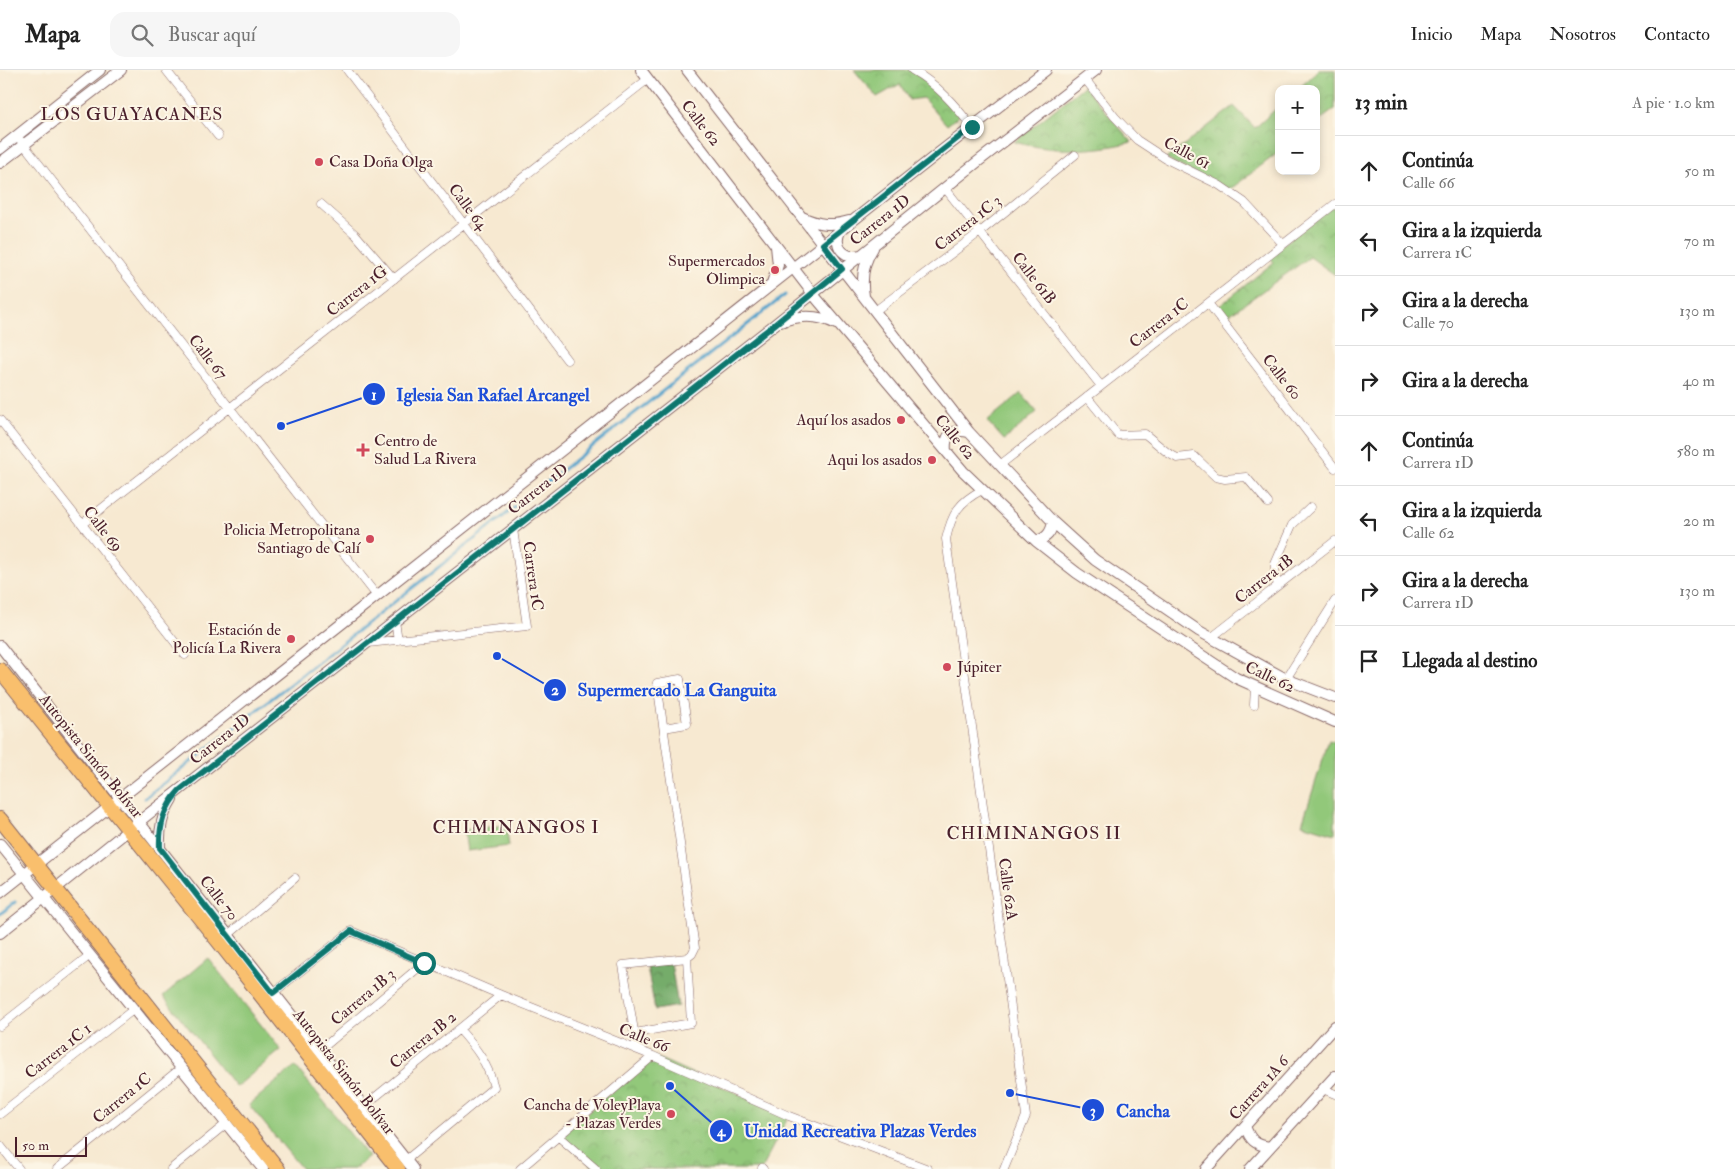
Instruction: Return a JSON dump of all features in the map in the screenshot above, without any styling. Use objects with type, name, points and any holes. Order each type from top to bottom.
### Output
[{"type":"highway","name":"Autopista Simón Bolívar","points":[[0,670],[87,766],[220,942],[269,997],[402,1165]]},
{"type":"highway","points":[[0,819],[186,1064],[278,1169]]},
{"type":"street","points":[[0,148],[100,70]]},
{"type":"street","points":[[0,163],[121,70]]},
{"type":"street","points":[[166,70],[218,136]]},
{"type":"street","name":"Calle 64","points":[[347,70],[566,360]]},
{"type":"street","name":"Calle 62","points":[[641,70],[839,326],[963,471],[1036,541],[1077,573],[1236,678],[1335,722]]},
{"type":"street","name":"Calle 62","points":[[687,70],[969,432],[1053,522],[1095,560],[1211,638],[1286,679],[1335,697]]},
{"type":"street","points":[[912,70],[924,77],[943,93],[972,127]]},
{"type":"street","name":"Carrera 1D","points":[[0,894],[1046,70]]},
{"type":"street","name":"Carrera 1D","points":[[0,933],[1096,70]]},
{"type":"street","name":"Carrera 1G","points":[[82,524],[648,79]]},
{"type":"street","name":"Calle 61","points":[[1085,79],[1136,140],[1166,159],[1219,185],[1244,202],[1283,244]]},
{"type":"street","name":"Calle 67","points":[[17,136],[377,596]]},
{"type":"street","name":"Carrera 1C 3","points":[[875,311],[980,232],[1075,155]]},
{"type":"street","name":"Calle 61B","points":[[945,188],[1102,386]]},
{"type":"street","points":[[321,204],[356,235],[394,279]]},
{"type":"street","name":"Carrera 1C","points":[[1000,465],[1335,204]]},
{"type":"street","points":[[802,217],[818,224],[827,225],[836,225],[854,220]]},
{"type":"street","points":[[841,230],[837,241],[843,253],[855,256],[861,254]]},
{"type":"street","points":[[864,296],[862,283],[863,268],[876,242]]},
{"type":"street","points":[[771,285],[778,265],[776,245]]},
{"type":"street","name":"Calle 60","points":[[1208,303],[1335,468]]},
{"type":"street","points":[[774,325],[797,317],[811,316],[830,321],[839,326]]},
{"type":"street","points":[[1087,397],[1118,435],[1145,434],[1177,458],[1194,456],[1216,477],[1225,479],[1246,477],[1268,504]]},
{"type":"street","name":"Calle 69","points":[[0,420],[185,655]]},
{"type":"street","points":[[946,451],[945,443],[948,436],[954,431],[969,432]]},
{"type":"street","name":"Calle 62A","points":[[982,490],[962,503],[950,520],[946,538],[1026,1116],[1004,1169]]},
{"type":"street","points":[[1278,585],[1275,576],[1275,564],[1292,526],[1311,507]]},
{"type":"street","points":[[1036,541],[1043,539],[1048,534],[1052,529],[1053,522]]},
{"type":"street","name":"Carrera 1C","points":[[398,640],[526,626],[513,529]]},
{"type":"street","name":"Carrera 1B","points":[[1211,638],[1335,541]]},
{"type":"street","points":[[1286,679],[1335,601]]},
{"type":"street","points":[[367,643],[398,640],[395,621]]},
{"type":"street","points":[[0,646],[87,766]]},
{"type":"street","points":[[637,1049],[623,965],[687,958],[695,948],[657,683],[680,679],[687,724],[664,728]]},
{"type":"street","points":[[1254,704],[1255,687]]},
{"type":"street","points":[[160,848],[162,821],[169,804],[180,790]]},
{"type":"street","name":"Calle 70","points":[[134,826],[160,848],[228,935],[269,997],[319,1051],[363,1107],[402,1165],[413,1169]]},
{"type":"street","points":[[0,844],[134,1009],[186,1064],[226,1123],[263,1169]]},
{"type":"street","points":[[228,935],[295,878]]},
{"type":"street","name":"Calle 66","points":[[269,997],[351,931],[501,995],[637,1049],[789,1116],[928,1169]]},
{"type":"street","points":[[0,1026],[90,955]]},
{"type":"street","points":[[635,1033],[691,1023],[687,958]]},
{"type":"street","name":"Carrera 1B 3","points":[[319,1051],[424,963]]},
{"type":"street","name":"Carrera 1B 2","points":[[363,1107],[501,995]]},
{"type":"street","name":"Carrera 1C 1","points":[[0,1114],[134,1009]]},
{"type":"street","name":"Carrera 1A 6","points":[[1206,1169],[1335,1026]]},
{"type":"street","points":[[402,1165],[494,1087],[491,1074],[481,1054],[459,1029]]},
{"type":"street","points":[[520,1169],[653,1056]]},
{"type":"street","name":"Carrera 1C","points":[[57,1169],[186,1064]]},
{"type":"street","points":[[1250,1169],[1335,1076]]},
{"type":"street","points":[[1323,1089],[1335,1094]]},
{"type":"street","points":[[171,1169],[226,1123]]},
{"type":"street","points":[[1245,1126],[1249,1137],[1258,1145],[1270,1147]]},
{"type":"street","points":[[559,1137],[596,1169]]},
{"type":"street","points":[[0,1145],[19,1169]]},
{"type":"green space","points":[[854,70],[911,70],[933,83],[960,115],[947,125],[923,98],[909,100],[900,84],[877,97]]},
{"type":"green space","points":[[1319,70],[1335,70],[1335,109],[1320,120],[1320,85],[1302,85]]},
{"type":"green space","points":[[1084,86],[1132,142],[1102,148],[1073,150],[1043,148],[1014,142]]},
{"type":"green space","points":[[1234,106],[1255,128],[1275,110],[1275,155],[1228,191],[1166,159]]},
{"type":"green space","points":[[1335,204],[1335,275],[1310,257],[1226,317],[1217,308],[1274,262],[1268,256]]},
{"type":"green space","points":[[1021,393],[1037,412],[1004,440],[987,421]]},
{"type":"green space","points":[[1329,740],[1335,742],[1335,834],[1302,824]]},
{"type":"green space","points":[[506,825],[509,846],[467,851],[464,830]]},
{"type":"green space","points":[[208,958],[281,1050],[236,1087],[163,996]]},
{"type":"green space","points":[[671,963],[678,1006],[655,1010],[647,967]]},
{"type":"green space","points":[[653,1056],[789,1116],[761,1169],[596,1169],[559,1137]]},
{"type":"green space","points":[[295,1066],[369,1157],[354,1169],[302,1169],[249,1105]]},
{"type":"waterway","points":[[145,798],[785,295]]},
{"type":"waterway","points":[[0,914],[15,902]]},
{"type":"place","name":"Casa Doña Olga","points":[[319,162]]},
{"type":"place","name":"Supermercados Olimpica","points":[[775,270]]},
{"type":"place","name":"Aquí los asados","points":[[901,420]]},
{"type":"place","name":"Iglesia San Rafael Arcangel","points":[[281,426]]},
{"type":"place","name":"Centro de Salud La Rivera","points":[[363,450]]},
{"type":"place","name":"Aqui los asados","points":[[932,460]]},
{"type":"place","name":"Policia Metropolitana Santiago de Calí","points":[[370,539]]},
{"type":"place","name":"Estación de Policía La Rivera","points":[[291,639]]},
{"type":"place","name":"Supermercado La Ganguita","points":[[497,656]]},
{"type":"place","name":"Júpiter","points":[[947,667]]},
{"type":"place","name":"Unidad Recreativa Plazas Verdes","points":[[670,1086]]},
{"type":"place","name":"Cancha","points":[[1010,1093]]},
{"type":"place","name":"Cancha de VoleyPlaya - Plazas Verdes","points":[[671,1114]]},
{"type":"district","name":"LOS GUAYACANES","points":[[132,114]]},
{"type":"district","name":"CHIMINANGOS I","points":[[516,827]]},
{"type":"district","name":"CHIMINANGOS II","points":[[1034,833]]},
{"type":"route","points":[[424,963],[351,931],[273,993],[160,848],[162,821],[172,799],[180,790],[774,325],[842,269],[823,244],[972,127]]}]
